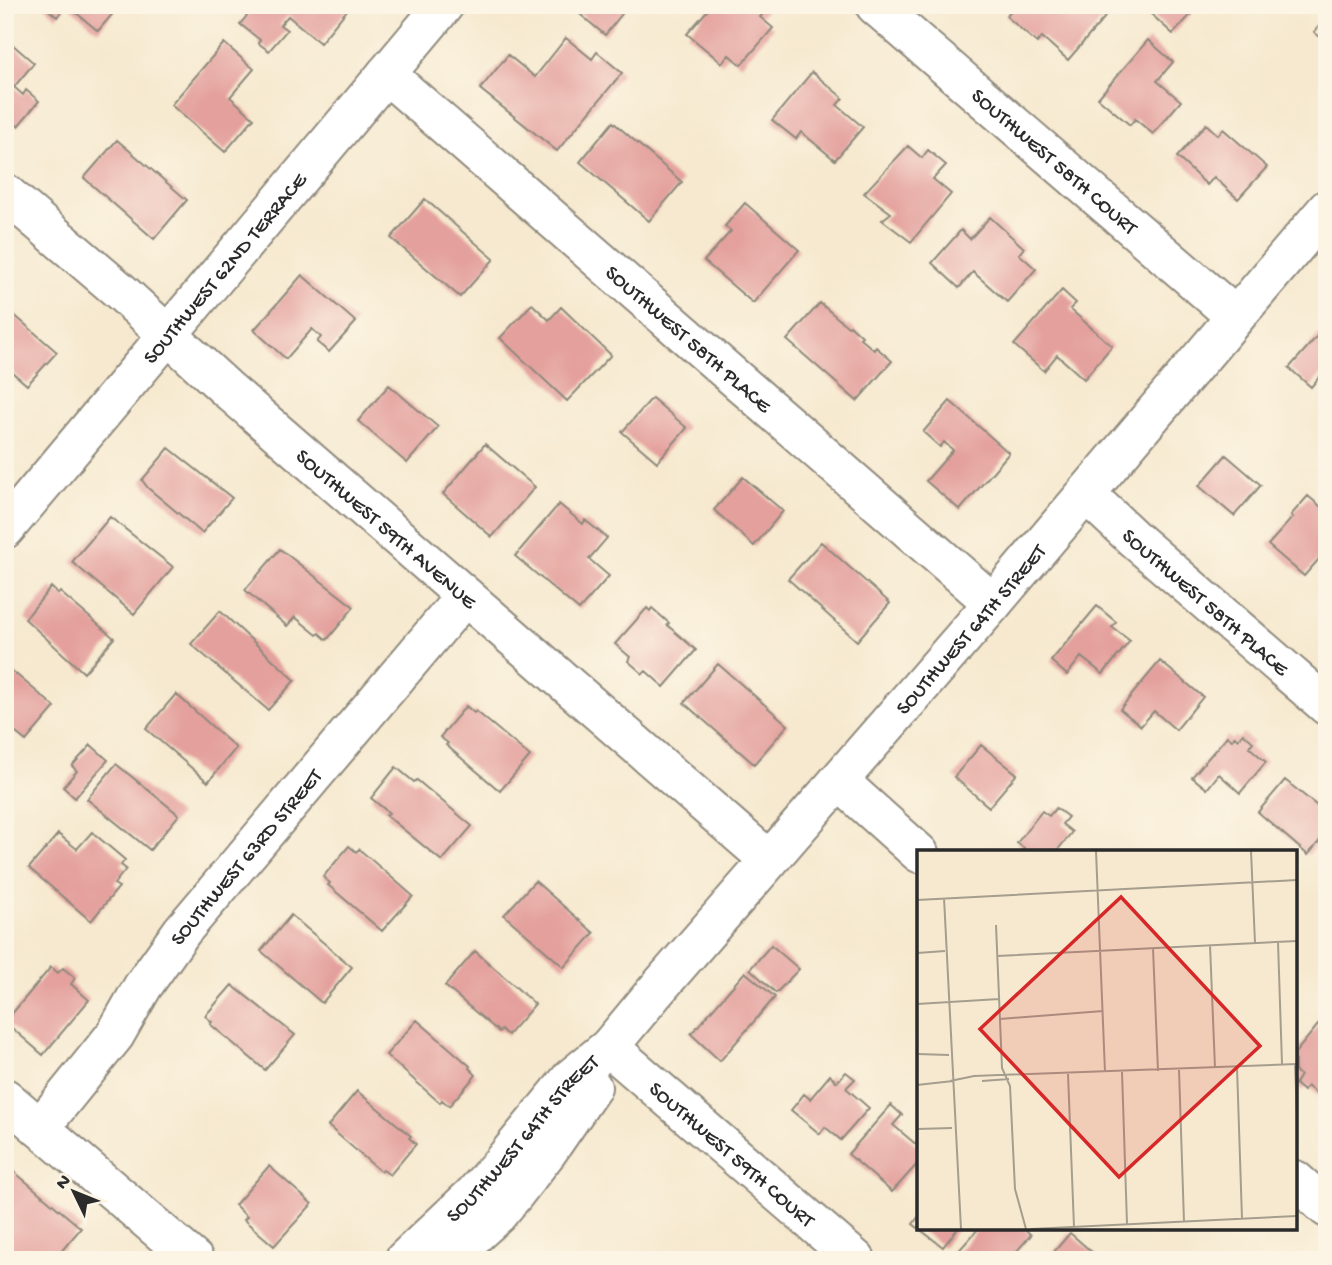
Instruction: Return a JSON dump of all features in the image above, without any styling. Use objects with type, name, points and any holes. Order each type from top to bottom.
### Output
[{"type":"street","name":"SOUTHWEST 62ND TERRACE","points":[[5,529],[444,5]]},
{"type":"street","name":"SOUTHWEST 58TH COURT","points":[[875,5],[1235,316]]},
{"type":"street","name":"SOUTHWEST 58TH PLACE","points":[[386,74],[993,603]]},
{"type":"street","name":"SOUTHWEST 59TH AVENUE","points":[[5,192],[769,860]]},
{"type":"street","name":"SOUTHWEST 64TH STREET","points":[[404,1260],[489,1177],[570,1078],[609,1047],[993,603],[1327,209]]},
{"type":"street","name":"SOUTHWEST 58TH PLACE","points":[[1086,494],[1327,706]]},
{"type":"street","name":"SOUTHWEST 63RD STREET","points":[[40,1128],[115,1035],[142,986],[182,931],[465,596]]},
{"type":"street","points":[[839,781],[917,851]]},
{"type":"street","name":"SOUTHWEST 64TH STREET","points":[[447,1260],[497,1215],[536,1168],[588,1095],[609,1047]]},
{"type":"street","name":"SOUTHWEST 59TH COURT","points":[[609,1047],[856,1260]]},
{"type":"street","points":[[5,1098],[194,1260]]},
{"type":"street","points":[[1297,1182],[1327,1208]]},
{"type":"building","points":[[43,5],[67,5],[57,17]]},
{"type":"building","points":[[67,5],[120,5],[98,31]]},
{"type":"building","points":[[256,5],[343,5],[348,9],[320,43],[288,16],[280,25],[287,30],[269,51],[240,24]]},
{"type":"building","points":[[569,5],[629,5],[605,35]]},
{"type":"building","points":[[712,5],[759,5],[766,11],[760,17],[773,28],[741,65],[729,55],[722,63],[687,34]]},
{"type":"building","points":[[1016,5],[1091,5],[1105,17],[1068,60],[1042,37],[1037,43],[1006,16]]},
{"type":"building","points":[[1156,5],[1188,5],[1194,11],[1173,34],[1150,13]]},
{"type":"building","points":[[1327,17],[1327,43],[1314,32]]},
{"type":"building","points":[[5,38],[34,63],[14,87],[23,95],[26,90],[39,101],[18,126],[5,116],[9,111],[5,108]]},
{"type":"building","points":[[566,38],[592,59],[597,52],[622,73],[557,151],[480,89],[508,55],[535,77]]},
{"type":"building","points":[[1148,40],[1173,62],[1157,81],[1181,101],[1153,134],[1135,119],[1130,125],[1098,98]]},
{"type":"building","points":[[224,43],[254,69],[230,97],[254,118],[225,152],[171,105]]},
{"type":"building","points":[[812,72],[843,98],[837,105],[863,127],[835,160],[801,132],[796,139],[772,120]]},
{"type":"building","points":[[613,122],[682,182],[649,221],[580,162]]},
{"type":"building","points":[[1206,124],[1218,135],[1223,129],[1267,167],[1238,199],[1214,177],[1207,185],[1177,157]]},
{"type":"building","points":[[117,140],[187,200],[154,239],[84,178]]},
{"type":"building","points":[[908,146],[922,158],[928,150],[946,165],[933,179],[951,194],[911,242],[882,220],[891,213],[864,193]]},
{"type":"building","points":[[425,199],[494,259],[460,297],[391,238]]},
{"type":"building","points":[[745,203],[799,250],[753,303],[704,261],[731,231],[725,226]]},
{"type":"building","points":[[990,217],[1024,248],[1019,254],[1036,269],[1007,302],[973,272],[959,288],[932,263],[961,230],[970,239]]},
{"type":"building","points":[[302,275],[356,322],[329,352],[317,342],[321,337],[312,329],[286,359],[254,330]]},
{"type":"building","points":[[1062,290],[1076,303],[1070,309],[1112,346],[1084,379],[1057,355],[1044,371],[1014,345]]},
{"type":"building","points":[[820,303],[848,327],[850,325],[874,350],[876,347],[892,361],[857,401],[787,340]]},
{"type":"building","points":[[532,304],[549,320],[561,307],[611,355],[567,401],[500,338]]},
{"type":"building","points":[[5,307],[57,352],[27,385],[5,366]]},
{"type":"building","points":[[1327,325],[1327,379],[1321,375],[1311,387],[1289,368]]},
{"type":"building","points":[[389,385],[438,427],[407,463],[358,421]]},
{"type":"building","points":[[652,398],[687,428],[657,462],[622,432]]},
{"type":"building","points":[[950,401],[1009,453],[960,510],[926,481],[953,450],[944,442],[940,447],[923,432]]},
{"type":"building","points":[[485,444],[535,487],[492,537],[443,494]]},
{"type":"building","points":[[169,448],[232,498],[202,533],[142,480]]},
{"type":"building","points":[[1226,455],[1261,485],[1234,516],[1199,486]]},
{"type":"building","points":[[743,477],[783,511],[754,546],[714,510]]},
{"type":"building","points":[[1308,496],[1327,512],[1327,550],[1304,576],[1268,545]]},
{"type":"building","points":[[559,504],[583,524],[585,520],[607,538],[589,559],[609,576],[579,610],[515,556]]},
{"type":"building","points":[[110,517],[173,567],[134,614],[72,562]]},
{"type":"building","points":[[821,542],[890,603],[857,641],[788,579]]},
{"type":"building","points":[[280,549],[354,607],[327,640],[295,617],[287,626],[245,590]]},
{"type":"building","points":[[51,587],[114,638],[84,673],[25,619]]},
{"type":"building","points":[[1097,606],[1116,622],[1112,627],[1130,641],[1103,674],[1081,657],[1067,675],[1051,661]]},
{"type":"building","points":[[647,608],[650,611],[652,608],[696,650],[664,687],[646,671],[643,674],[628,661],[630,657],[615,644]]},
{"type":"building","points":[[220,611],[295,680],[268,710],[191,644]]},
{"type":"building","points":[[1160,661],[1203,697],[1176,730],[1154,711],[1141,726],[1120,709]]},
{"type":"building","points":[[718,664],[788,725],[754,764],[684,703]]},
{"type":"building","points":[[5,665],[55,707],[26,741],[5,724]]},
{"type":"building","points":[[176,694],[236,748],[208,782],[146,729]]},
{"type":"building","points":[[466,706],[474,713],[476,711],[530,756],[500,791],[440,737]]},
{"type":"building","points":[[1243,733],[1253,742],[1249,747],[1266,762],[1240,793],[1219,774],[1207,789],[1192,777],[1227,736],[1232,740],[1235,736],[1238,739]]},
{"type":"building","points":[[91,745],[108,760],[75,798],[63,787],[77,771],[72,766]]},
{"type":"building","points":[[981,745],[1017,774],[989,807],[954,777]]},
{"type":"building","points":[[116,764],[179,815],[150,850],[87,799]]},
{"type":"building","points":[[396,767],[414,782],[417,780],[472,826],[442,861],[386,815],[389,813],[371,798]]},
{"type":"building","points":[[1285,780],[1327,814],[1327,832],[1308,855],[1258,812]]},
{"type":"building","points":[[1056,808],[1068,817],[1062,824],[1072,832],[1058,850],[1022,850],[1024,848],[1017,843],[1042,811],[1049,816]]},
{"type":"building","points":[[92,832],[125,860],[121,865],[126,869],[114,884],[119,887],[91,921],[29,868],[58,834],[77,849]]},
{"type":"building","points":[[349,846],[356,852],[359,849],[413,896],[382,931],[328,885],[330,883],[323,877]]},
{"type":"building","points":[[535,881],[594,933],[564,967],[504,915]]},
{"type":"building","points":[[291,915],[352,967],[322,1003],[261,951]]},
{"type":"building","points":[[771,945],[799,969],[776,993],[750,969]]},
{"type":"building","points":[[475,951],[535,1004],[508,1035],[501,1030],[499,1032],[445,986]]},
{"type":"building","points":[[51,967],[58,973],[63,968],[75,978],[71,984],[89,1000],[43,1055],[5,1022]]},
{"type":"building","points":[[745,972],[775,997],[720,1061],[691,1034]]},
{"type":"building","points":[[232,985],[295,1035],[265,1070],[210,1024],[212,1022],[205,1016]]},
{"type":"building","points":[[417,1020],[470,1066],[476,1075],[449,1106],[442,1100],[440,1103],[386,1055]]},
{"type":"building","points":[[1322,1020],[1327,1024],[1327,1102],[1307,1086],[1303,1091],[1297,1086],[1300,1075],[1297,1073],[1297,1051]]},
{"type":"building","points":[[846,1072],[855,1079],[846,1088],[869,1108],[841,1140],[825,1127],[820,1134],[791,1110],[804,1094],[810,1099],[830,1075],[837,1082]]},
{"type":"building","points":[[357,1091],[411,1136],[409,1138],[416,1144],[390,1175],[383,1170],[381,1172],[328,1126]]},
{"type":"building","points":[[891,1105],[902,1115],[893,1125],[917,1145],[917,1164],[892,1192],[848,1154]]},
{"type":"building","points":[[5,1164],[81,1228],[54,1260],[5,1260]]},
{"type":"building","points":[[269,1166],[312,1204],[274,1246],[244,1220],[247,1217],[235,1205]]},
{"type":"building","points":[[921,1230],[956,1230],[943,1247]]},
{"type":"building","points":[[977,1230],[1026,1230],[1031,1235],[1009,1260],[958,1260],[954,1256]]},
{"type":"building","points":[[1070,1233],[1101,1260],[1047,1260]]}]
